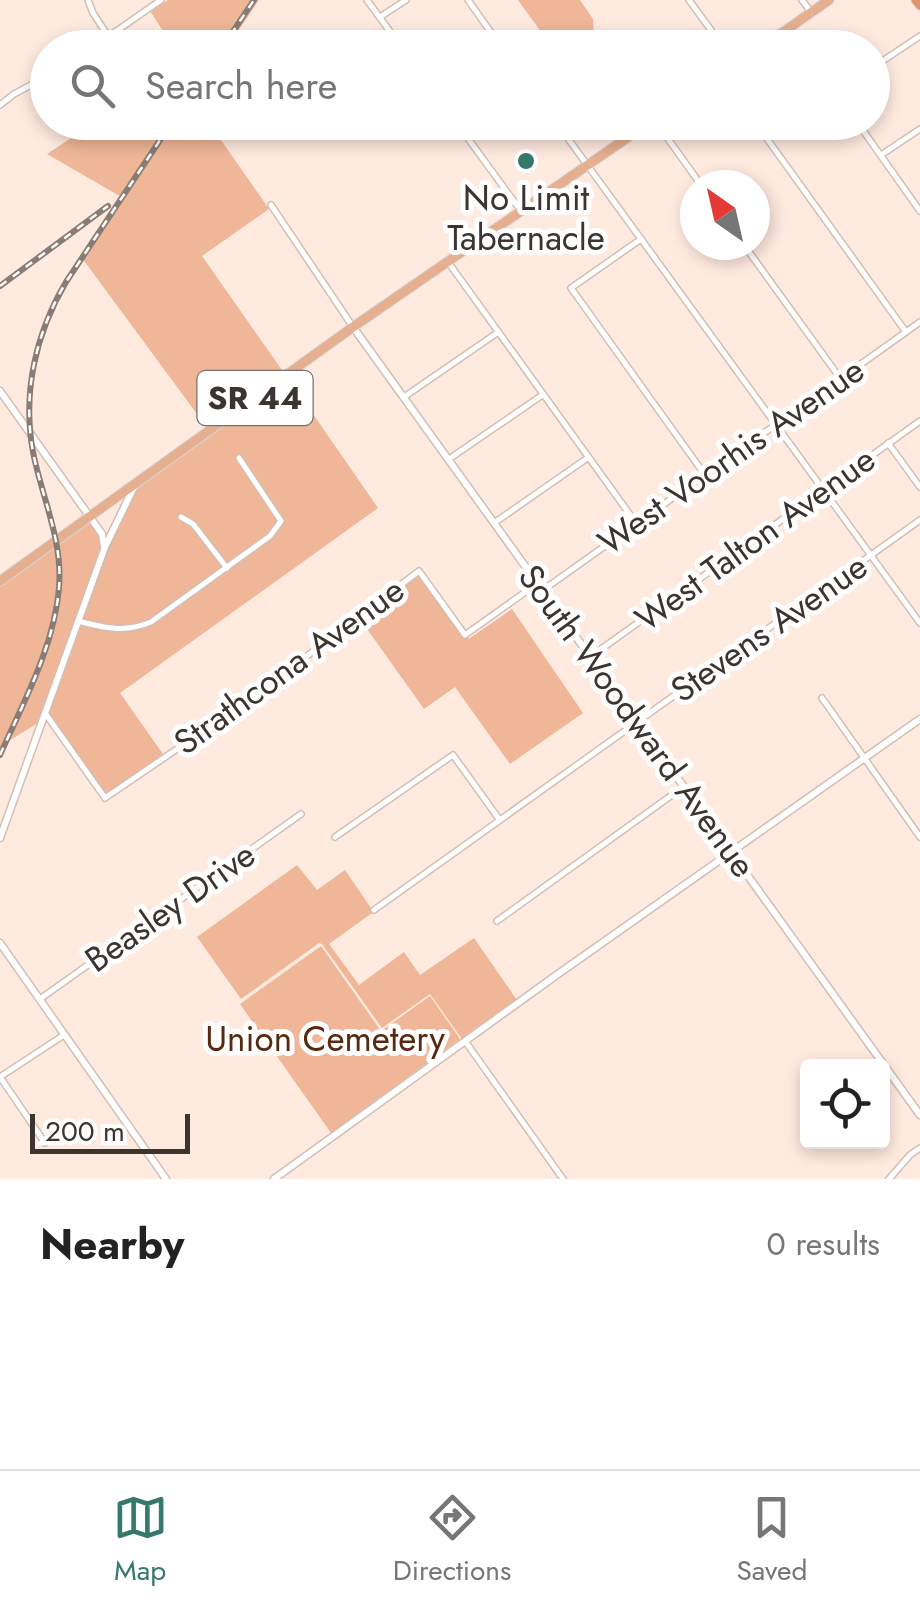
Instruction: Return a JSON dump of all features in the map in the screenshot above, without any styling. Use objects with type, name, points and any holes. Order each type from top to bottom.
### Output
[{"type":"main road","points":[[785,30],[829,0]]},
{"type":"main road","name":"SR 44","points":[[0,582],[353,327],[626,140]]},
{"type":"street","points":[[88,0],[104,30]]},
{"type":"street","points":[[117,30],[161,0]]},
{"type":"street","points":[[367,0],[389,30]]},
{"type":"street","points":[[380,17],[406,0]]},
{"type":"street","points":[[468,0],[489,30]]},
{"type":"street","points":[[689,0],[711,30]]},
{"type":"street","points":[[802,0],[811,12]]},
{"type":"street","points":[[890,56],[920,36]]},
{"type":"street","points":[[0,106],[30,86]]},
{"type":"street","points":[[881,156],[920,130]]},
{"type":"street","points":[[469,140],[521,212]]},
{"type":"street","points":[[569,140],[919,619]]},
{"type":"street","points":[[667,140],[690,170]]},
{"type":"street","points":[[769,140],[906,332]]},
{"type":"street","points":[[870,140],[920,211]]},
{"type":"street","points":[[271,205],[353,327]]},
{"type":"street","points":[[640,239],[571,288],[704,475]]},
{"type":"street","points":[[755,260],[840,378]]},
{"type":"street","points":[[448,262],[636,524]]},
{"type":"street","name":"West Voorhis Avenue","points":[[540,586],[636,524],[920,322]]},
{"type":"street","name":"South Woodward Avenue","points":[[353,327],[920,1116]]},
{"type":"street","points":[[404,397],[496,333]]},
{"type":"street","points":[[0,391],[102,534],[105,547]]},
{"type":"street","points":[[449,460],[542,396]]},
{"type":"street","name":"West Talton Avenue","points":[[590,657],[920,421]]},
{"type":"street","points":[[888,443],[920,487]]},
{"type":"street","points":[[78,621],[110,630],[137,628],[151,622],[270,536],[281,520],[239,458]]},
{"type":"street","points":[[494,522],[588,458]]},
{"type":"street","points":[[0,838],[105,547],[136,485]]},
{"type":"street","points":[[182,517],[193,524],[227,568]]},
{"type":"street","name":"Stevens Avenue","points":[[374,910],[920,520]]},
{"type":"street","name":"Strathcona Avenue","points":[[44,714],[105,798],[248,700],[419,571],[465,635],[540,586]]},
{"type":"street","points":[[822,698],[920,836]]},
{"type":"street","points":[[274,1179],[920,719]]},
{"type":"street","points":[[336,837],[453,755],[500,820]]},
{"type":"street","points":[[497,921],[683,787]]},
{"type":"street","name":"Beasley Drive","points":[[40,999],[301,814]]},
{"type":"street","points":[[0,943],[166,1179]]},
{"type":"street","points":[[46,1143],[0,1076],[64,1035]]},
{"type":"street","points":[[465,1041],[563,1179]]},
{"type":"street","points":[[889,1179],[920,1148]]},
{"type":"green space","points":[[168,0],[259,0],[239,30],[162,30],[150,11]]},
{"type":"green space","points":[[518,0],[580,0],[593,19],[593,30],[540,30]]},
{"type":"green space","points":[[68,140],[221,140],[269,209],[202,256],[284,373],[208,429],[82,258],[123,198],[47,154]]},
{"type":"green space","points":[[288,378],[378,508],[120,693],[163,754],[105,794],[48,713],[107,550],[138,487]]},
{"type":"green space","points":[[90,521],[102,546],[38,723],[7,742],[0,759],[0,585]]},
{"type":"green space","points":[[419,576],[463,637],[470,638],[512,609],[583,713],[510,764],[455,687],[424,709],[360,619]]},
{"type":"green space","points":[[297,865],[317,890],[345,870],[371,908],[372,913],[329,944],[359,985],[404,952],[420,975],[474,938],[517,1000],[462,1039],[430,994],[382,1028],[319,943],[241,999],[197,937]]},
{"type":"green space","name":"Union Cemetery","points":[[321,946],[381,1031],[430,996],[460,1039],[331,1133],[240,1004]]},
{"type":"railway","points":[[234,30],[254,0]]},
{"type":"railway","points":[[0,755],[44,653],[59,588],[55,536],[30,430],[31,385],[39,342],[66,282],[160,140]]},
{"type":"railway","points":[[0,286],[108,206]]},
{"type":"place","name":"No Limit Tabernacle","points":[[526,161]]}]
